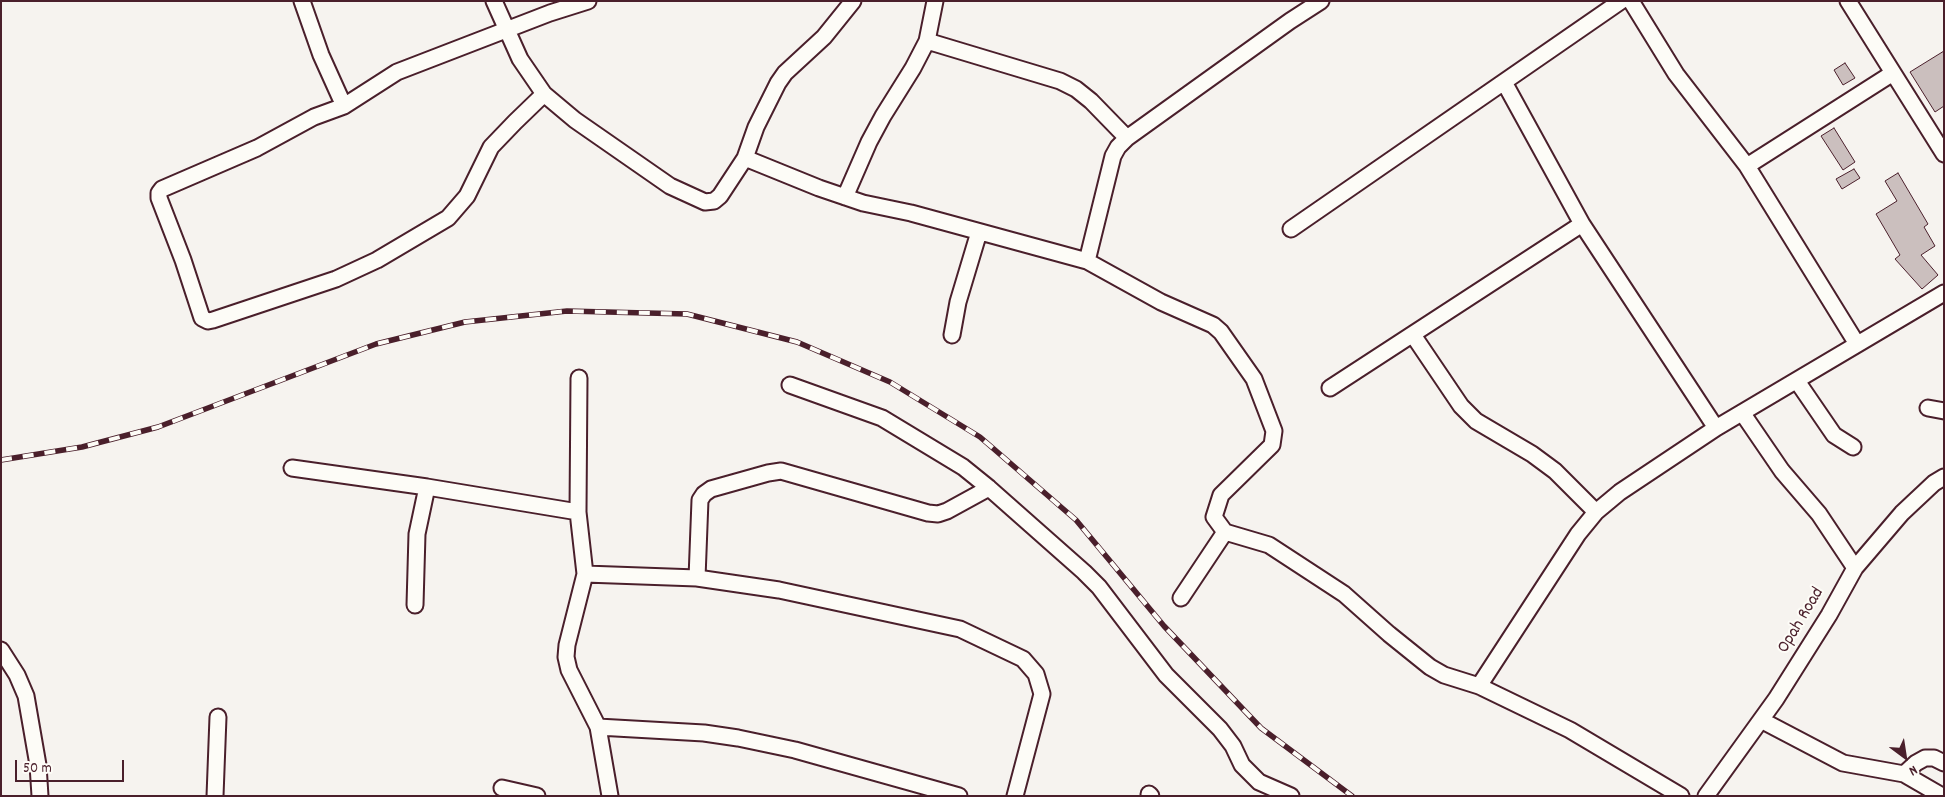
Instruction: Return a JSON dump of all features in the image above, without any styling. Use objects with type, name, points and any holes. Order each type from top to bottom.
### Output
[{"type":"street","points":[[302,1],[321,55],[344,106]]},
{"type":"street","points":[[494,1],[520,59],[544,94],[575,120],[662,180],[705,202],[714,201],[720,196],[746,158],[756,128],[778,83],[785,73],[824,37],[853,1]]},
{"type":"street","points":[[544,94],[491,147],[467,196],[448,218],[377,260],[336,279],[213,320],[208,321],[202,318],[160,198],[159,193],[162,188],[257,148],[314,117],[344,106],[397,72],[550,13],[588,1]]},
{"type":"street","points":[[845,197],[869,142],[927,41],[935,1]]},
{"type":"street","points":[[1087,261],[1113,156],[1118,147],[1127,138],[1290,21],[1321,1]]},
{"type":"street","points":[[1291,229],[1621,1]]},
{"type":"street","points":[[1631,1],[1676,74],[1747,166],[1856,344]]},
{"type":"street","points":[[1848,1],[1944,154]]},
{"type":"street","points":[[927,41],[1060,81],[1076,89],[1091,100],[1127,138]]},
{"type":"street","points":[[1747,166],[1892,73]]},
{"type":"street","points":[[1504,82],[1582,224],[1716,428]]},
{"type":"street","points":[[746,158],[845,197],[1087,261],[1162,302],[1213,325],[1221,332],[1254,379],[1274,431],[1272,445],[1221,495],[1214,517],[1225,532],[1269,545],[1344,594],[1430,667],[1444,675],[1480,686],[1570,730],[1681,796]]},
{"type":"street","points":[[1330,388],[1582,224]]},
{"type":"street","points":[[952,335],[958,302],[979,232]]},
{"type":"street","points":[[1480,686],[1573,542],[1596,512],[1620,492],[1716,428],[1743,414],[1856,344],[1944,293]]},
{"type":"street","points":[[1414,335],[1461,406],[1476,421],[1532,454],[1554,471],[1596,512]]},
{"type":"street","points":[[579,378],[578,512],[585,574],[567,646],[566,658],[569,670],[598,727],[610,796]]},
{"type":"street","points":[[1797,381],[1834,434],[1853,447]]},
{"type":"street","points":[[790,385],[882,418],[963,467],[989,488],[1084,572],[1098,587],[1166,675],[1220,729],[1233,746],[1242,765],[1259,782],[1291,796]]},
{"type":"street","points":[[1928,408],[1944,411]]},
{"type":"street","points":[[1743,414],[1782,471],[1819,514],[1855,568]]},
{"type":"street","points":[[292,468],[427,487],[578,512]]},
{"type":"street","points":[[697,578],[700,500],[711,489],[768,472],[781,471],[928,513],[938,514],[989,488]]},
{"type":"street","name":"Opah Road","points":[[1706,796],[1762,720],[1829,615],[1855,568],[1902,513],[1934,483],[1944,477]]},
{"type":"street","points":[[416,605],[417,534],[427,487]]},
{"type":"street","points":[[1181,598],[1225,532]]},
{"type":"street","points":[[585,574],[697,578],[779,590],[960,629],[1022,659],[1036,674],[1042,694],[1015,796]]},
{"type":"street","points":[[1,650],[17,675],[26,696],[38,765],[40,796]]},
{"type":"street","points":[[216,796],[218,718]]},
{"type":"street","points":[[1762,720],[1843,763],[1904,774],[1942,796]]},
{"type":"street","points":[[598,727],[704,733],[738,738],[795,750],[960,796]]},
{"type":"street","points":[[1904,774],[1925,758],[1934,758],[1944,763]]},
{"type":"street","points":[[502,788],[537,796]]},
{"type":"building","points":[[1944,51],[1944,106],[1935,112],[1910,72]]},
{"type":"building","points":[[1845,63],[1855,78],[1843,85],[1834,70]]},
{"type":"building","points":[[1834,128],[1855,162],[1843,170],[1821,136]]},
{"type":"building","points":[[1854,169],[1860,178],[1842,189],[1836,179]]},
{"type":"building","points":[[1898,173],[1928,224],[1924,227],[1935,246],[1921,255],[1938,275],[1922,289],[1895,259],[1900,255],[1876,214],[1897,201],[1885,181]]},
{"type":"railway","points":[[1,460],[82,447],[158,427],[376,344],[465,322],[567,311],[687,314],[797,342],[890,382],[980,437],[1076,520],[1164,626],[1261,728],[1352,796]]}]
